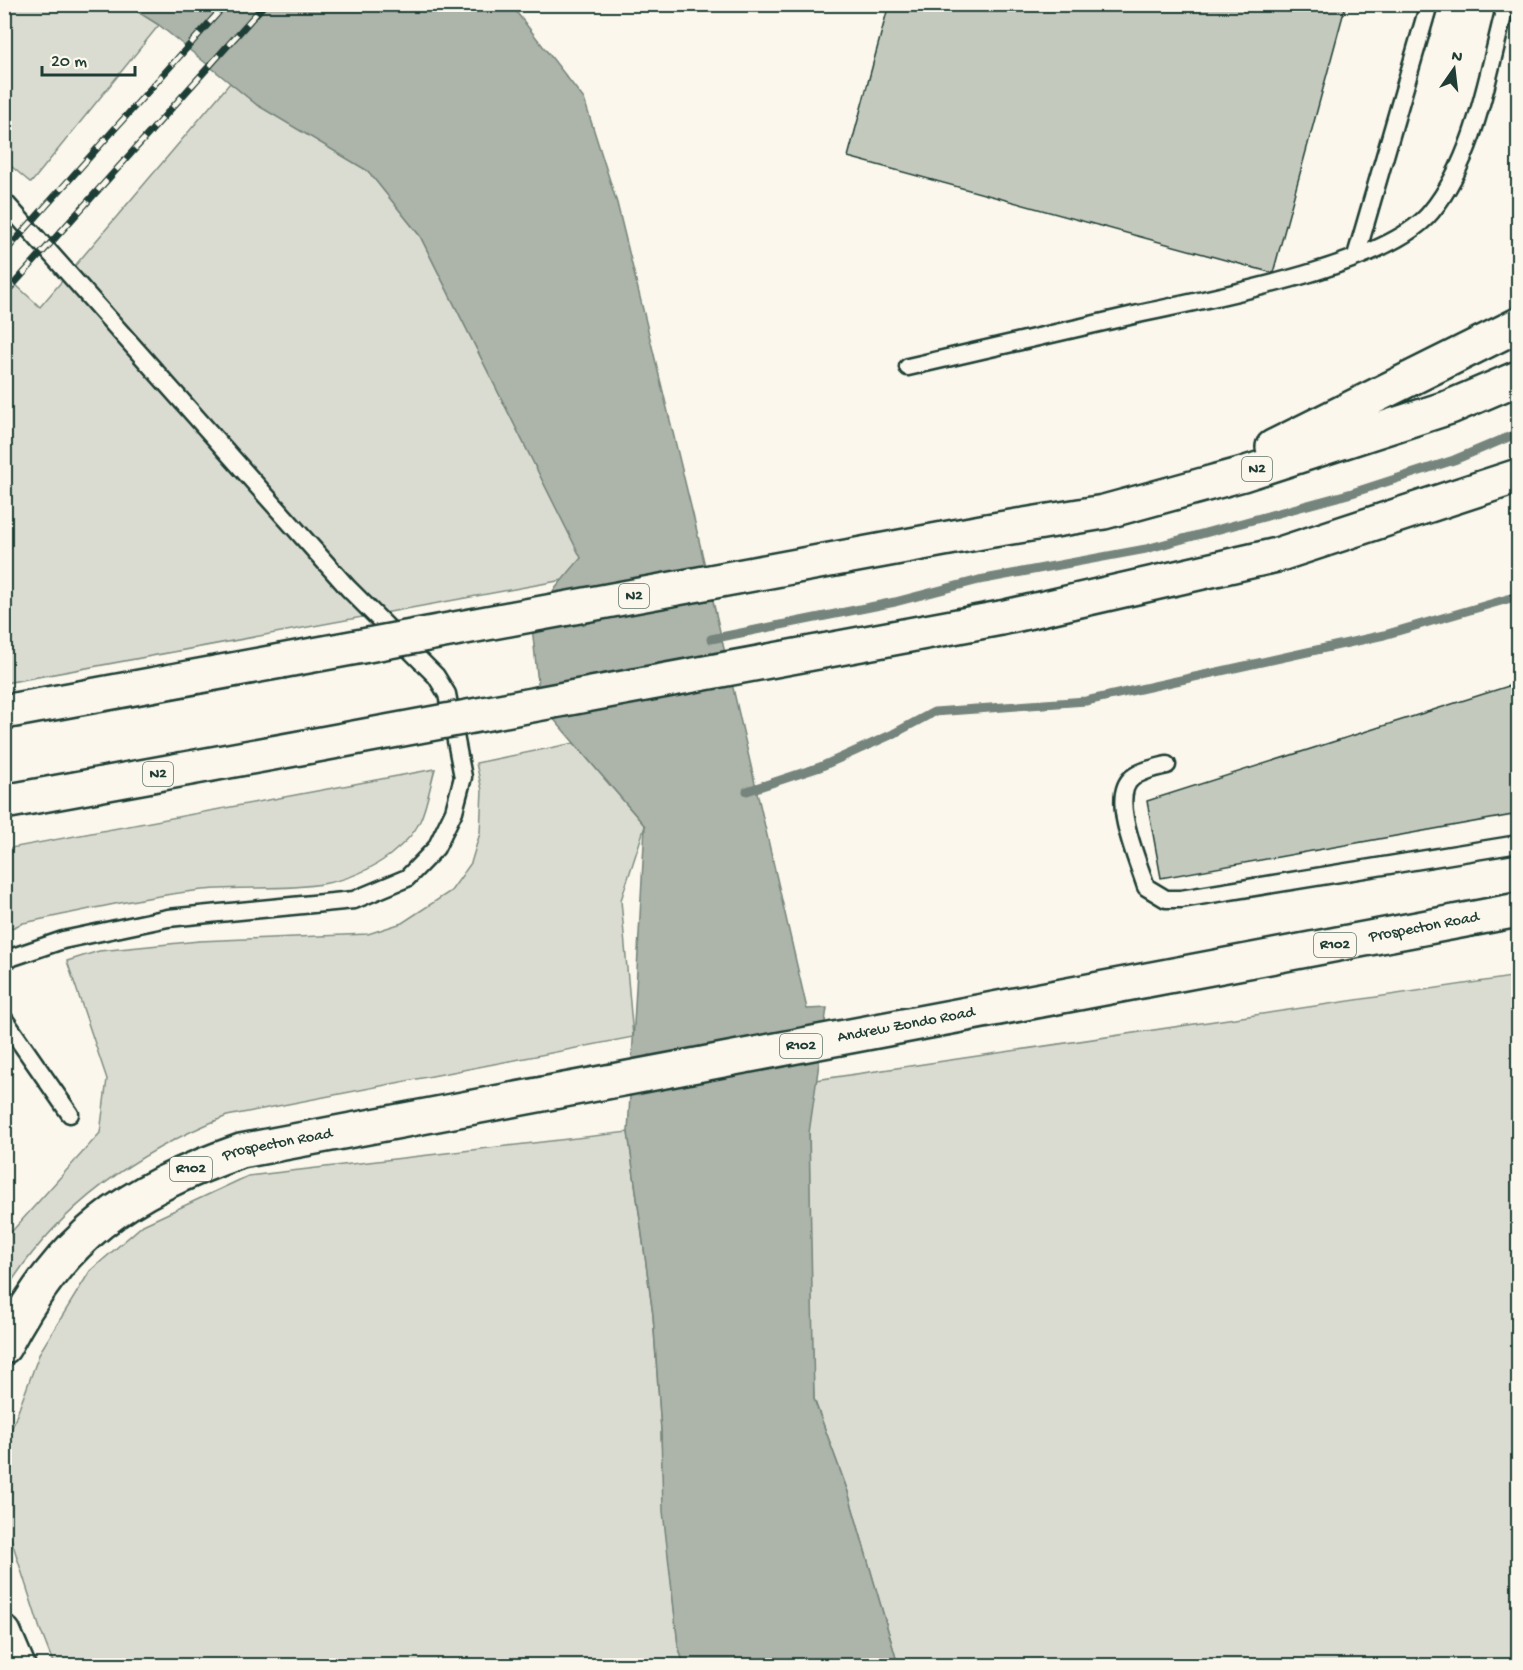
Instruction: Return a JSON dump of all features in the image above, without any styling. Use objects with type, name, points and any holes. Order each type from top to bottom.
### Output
[{"type":"main road","points":[[1243,474],[1264,452],[1297,434],[1343,414],[1518,325]]},
{"type":"main road","name":"N2","points":[[4,712],[987,531],[1104,512],[1243,474],[1450,407],[1518,378]]},
{"type":"main road","name":"N2","points":[[4,802],[1000,618],[1277,555],[1518,476]]},
{"type":"main road","name":"Prospecton Road","points":[[1152,980],[1518,910]]},
{"type":"main road","name":"Andrew Zondo Road","points":[[449,1111],[1152,980]]},
{"type":"main road","name":"Prospecton Road","points":[[4,1347],[22,1314],[58,1262],[101,1220],[141,1194],[190,1169],[241,1151],[449,1111]]},
{"type":"main road","points":[[4,1633],[18,1665]]},
{"type":"lane","points":[[1356,256],[1429,4]]},
{"type":"lane","points":[[908,367],[1289,279],[1399,240],[1430,215],[1458,172],[1468,145],[1506,4]]},
{"type":"lane","points":[[4,201],[348,588],[436,676],[447,694],[463,777],[454,811],[436,848],[407,878],[354,900],[168,918],[63,940],[4,960]]},
{"type":"lane","points":[[1167,765],[1139,773],[1130,779],[1123,789],[1122,808],[1146,887],[1166,899],[1181,899],[1518,844]]},
{"type":"lane","points":[[4,1019],[70,1114]]},
{"type":"shaded area","points":[[4,5],[127,5],[159,25],[31,183],[5,161]]},
{"type":"shaded area","points":[[127,5],[511,5],[584,99],[617,203],[695,523],[807,1009],[827,1008],[809,1133],[814,1399],[848,1492],[898,1665],[684,1665],[678,1645],[663,1511],[661,1430],[653,1315],[628,1132],[645,826],[540,703],[531,617],[581,558],[420,236],[368,171],[257,105],[159,25]]},
{"type":"shaded area","points":[[230,83],[257,105],[368,171],[420,236],[582,558],[563,580],[5,683],[4,274],[40,307]]},
{"type":"shaded area","points":[[574,743],[645,826],[621,900],[633,1037],[227,1116],[161,1147],[130,1165],[101,1186],[74,1208],[49,1234],[5,1292],[5,1239],[100,1133],[107,1079],[67,961],[99,951],[199,941],[368,934],[402,923],[451,891],[471,863],[480,833],[482,790],[476,763]]},
{"type":"shaded area","points":[[435,769],[427,802],[411,836],[390,855],[368,869],[345,878],[299,887],[227,888],[157,896],[23,923],[5,931],[5,849]]},
{"type":"shaded area","points":[[1518,976],[1518,1665],[898,1665],[848,1492],[814,1399],[810,1271],[809,1081]]},
{"type":"shaded area","points":[[628,1132],[653,1315],[664,1511],[678,1645],[684,1665],[54,1665],[5,1520],[9,1436],[40,1352],[90,1271],[143,1225],[248,1176]]},
{"type":"building","points":[[889,4],[1346,4],[1273,273],[848,157]]},
{"type":"building","points":[[1518,683],[1518,814],[1161,878],[1147,801]]},
{"type":"waterway","points":[[711,639],[895,602],[979,580],[1146,549],[1352,493],[1454,460],[1518,433]]},
{"type":"waterway","points":[[747,791],[820,767],[893,734],[934,712],[1086,701],[1384,635],[1518,596]]},
{"type":"railway","points":[[4,253],[226,4]]},
{"type":"railway","points":[[4,295],[265,4]]}]
